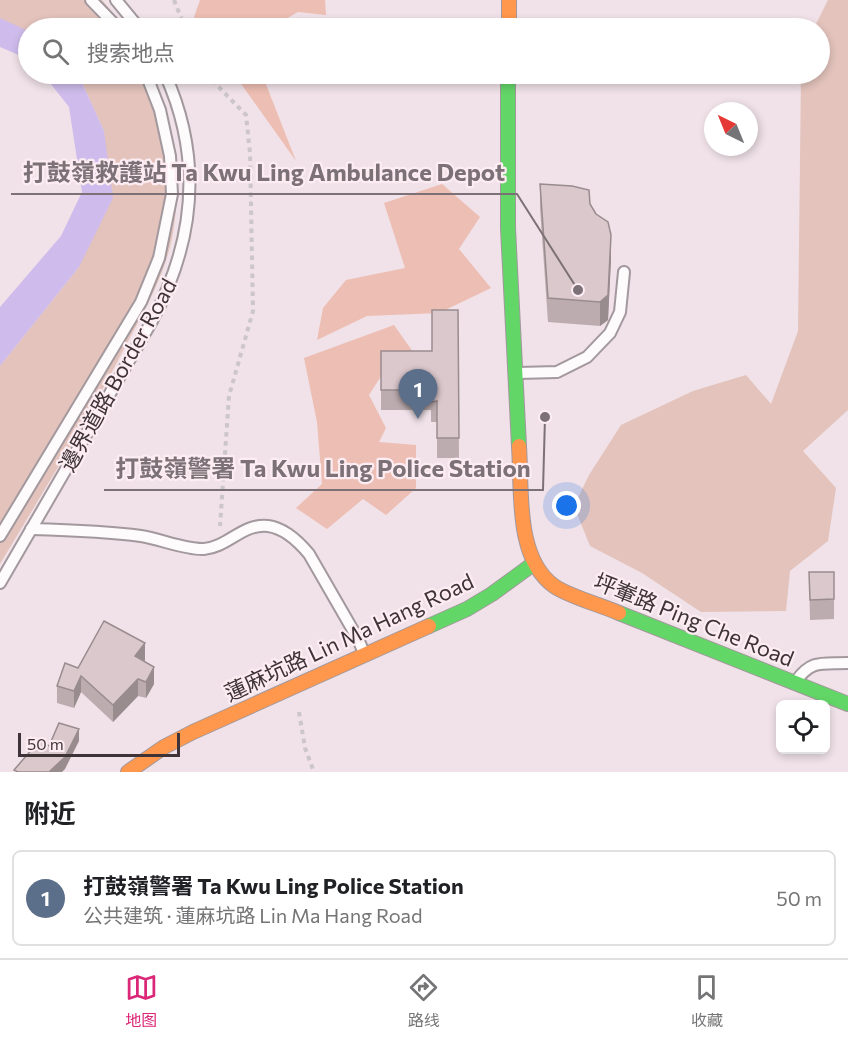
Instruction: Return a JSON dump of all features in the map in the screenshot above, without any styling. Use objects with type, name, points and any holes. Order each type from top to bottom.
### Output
[{"type":"street","points":[[509,0],[509,18]]},
{"type":"street","points":[[508,84],[508,228],[515,373],[525,543],[533,564]]},
{"type":"street","name":"蓮麻坑路 Lin Ma Hang Road","points":[[128,772],[164,747],[193,732],[467,609],[533,564]]},
{"type":"street","name":"坪輋路 Ping Che Road","points":[[533,564],[553,585],[568,592],[698,646],[848,704]]},
{"type":"lane","points":[[91,0],[108,18]]},
{"type":"lane","points":[[116,0],[131,18]]},
{"type":"lane","points":[[0,536],[141,302],[159,258],[172,195],[170,156],[160,110],[150,84]]},
{"type":"lane","name":"邊界道路 Border Road","points":[[0,583],[152,321],[178,264],[188,216],[188,159],[183,125],[169,84]]},
{"type":"lane","points":[[515,373],[557,372],[587,357],[610,333],[620,312],[624,272]]},
{"type":"lane","points":[[31,529],[129,535],[200,549],[219,544],[244,530],[262,526],[278,529],[298,542],[315,562],[358,639],[365,656]]},
{"type":"lane","points":[[794,683],[805,668],[816,664],[848,663]]},
{"type":"path","points":[[174,0],[181,18]]},
{"type":"path","points":[[216,84],[246,115],[250,153],[253,311],[229,396],[219,544]]},
{"type":"path","points":[[298,704],[305,748],[314,772]]},
{"type":"shaded area","points":[[0,0],[102,0],[117,18],[18,18],[18,28],[0,19]]},
{"type":"shaded area","points":[[200,0],[325,0],[326,15],[298,12],[288,18],[194,17]]},
{"type":"shaded area","points":[[828,0],[848,0],[848,410],[803,451],[836,488],[828,541],[790,571],[786,611],[701,612],[642,573],[590,546],[574,506],[589,475],[621,425],[693,391],[746,375],[771,404],[798,331],[801,84],[830,84],[830,18],[819,18]]},
{"type":"shaded area","points":[[0,18],[18,26],[18,55],[0,47]]},
{"type":"shaded area","points":[[51,84],[83,84],[104,131],[113,198],[79,267],[0,366],[0,307],[61,236],[82,192],[69,107]]},
{"type":"shaded area","points":[[83,84],[155,84],[171,132],[177,172],[176,213],[170,248],[160,278],[140,320],[80,429],[0,564],[0,366],[79,267],[104,131]]},
{"type":"shaded area","points":[[241,84],[266,84],[296,161]]},
{"type":"shaded area","points":[[442,184],[480,217],[459,249],[491,288],[439,313],[367,316],[317,340],[323,308],[346,280],[405,268],[384,203]]},
{"type":"shaded area","points":[[394,325],[418,359],[392,359],[369,395],[386,428],[379,442],[416,445],[416,488],[386,515],[363,499],[327,529],[296,508],[322,484],[317,422],[304,358]]},
{"type":"building","points":[[540,184],[572,186],[589,190],[590,204],[596,214],[608,222],[611,235],[608,295],[600,302],[548,298]]},
{"type":"building","points":[[432,310],[458,310],[459,438],[437,438],[437,401],[431,402],[431,390],[381,390],[381,351],[432,351]]},
{"type":"building","points":[[809,572],[834,572],[834,599],[810,600]]},
{"type":"building","points":[[104,621],[145,643],[135,656],[154,667],[146,682],[138,679],[113,705],[81,676],[74,691],[57,686],[65,663],[78,668]]},
{"type":"building","points":[[59,723],[79,729],[65,757],[49,772],[14,770],[40,740],[49,746]]},
{"type":"traffic: fast","points":[[508,84],[508,228],[519,446]]},
{"type":"traffic: fast","points":[[429,626],[467,609],[533,564]]},
{"type":"traffic: fast","points":[[619,613],[848,704]]},
{"type":"traffic: slow","points":[[509,0],[509,18]]},
{"type":"traffic: slow","points":[[519,446],[523,522],[532,558],[541,574],[561,590],[619,613]]},
{"type":"traffic: slow","points":[[128,772],[164,747],[193,732],[429,626]]},
{"type":"place","name":"打鼓嶺救護站 Ta Kwu Ling Ambulance Depot","points":[[578,290]]},
{"type":"place","name":"打鼓嶺警署 Ta Kwu Ling Police Station","points":[[545,417]]},
{"type":"place","name":"打鼓嶺警署 Ta Kwu Ling Police Station","points":[[418,419]]}]
